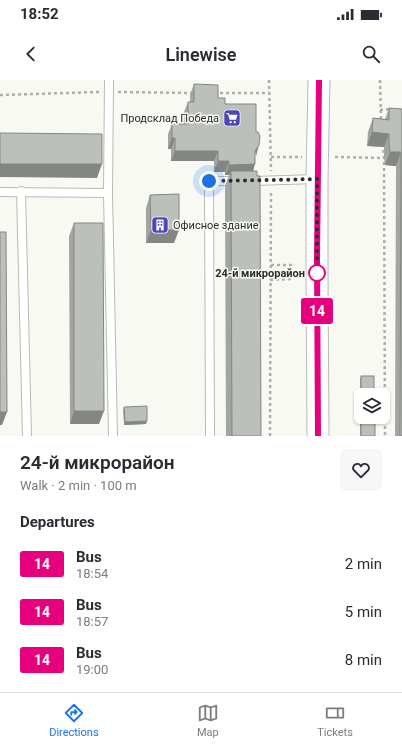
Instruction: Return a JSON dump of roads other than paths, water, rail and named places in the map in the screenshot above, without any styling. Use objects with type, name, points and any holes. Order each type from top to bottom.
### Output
[{"type":"street","points":[[318,436],[317,179],[319,80]]},
{"type":"lane","points":[[109,80],[108,192],[113,436]]},
{"type":"lane","points":[[210,436],[209,181],[317,179]]},
{"type":"lane","points":[[21,191],[27,436]]},
{"type":"lane","points":[[0,192],[108,192]]},
{"type":"place","name":"Продсклад Победа","points":[[232,118]]},
{"type":"place","name":"Офисное здание","points":[[160,225]]},
{"type":"place","name":"24-й микрорайон","points":[[317,273]]}]
